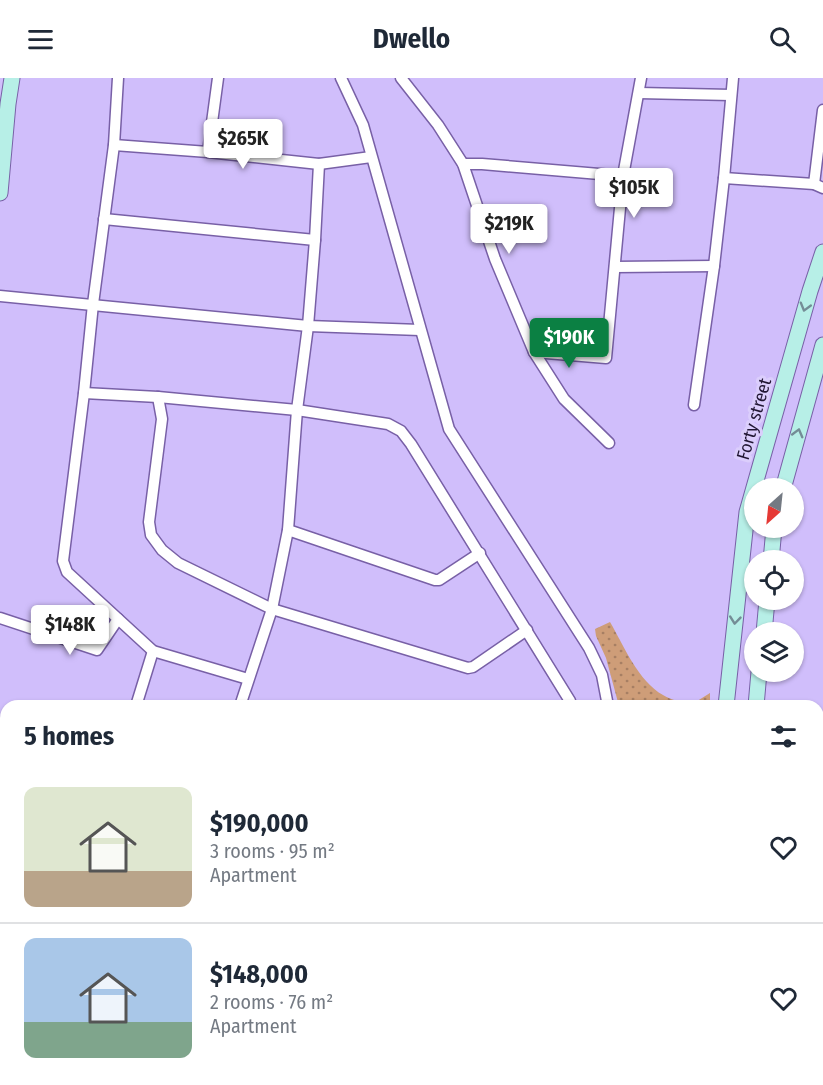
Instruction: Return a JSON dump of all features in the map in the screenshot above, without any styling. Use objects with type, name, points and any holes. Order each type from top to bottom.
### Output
[{"type":"main road","points":[[0,193],[12,78]]},
{"type":"main road","name":"Forty street","points":[[727,700],[747,512],[823,252]]},
{"type":"main road","points":[[786,478],[823,345]]},
{"type":"main road","points":[[757,700],[758,682]]},
{"type":"street","points":[[118,78],[114,145],[63,561],[67,572],[153,651],[248,679]]},
{"type":"street","points":[[208,152],[218,78]]},
{"type":"street","points":[[341,78],[363,124],[449,429],[589,648],[602,675],[607,700]]},
{"type":"street","points":[[401,78],[438,125],[463,164],[495,259],[534,352],[564,399],[609,443]]},
{"type":"street","points":[[534,352],[606,358],[624,176],[640,78]]},
{"type":"street","points":[[694,405],[714,266],[733,78]]},
{"type":"street","points":[[639,93],[731,95]]},
{"type":"street","points":[[724,178],[818,186],[823,110]]},
{"type":"street","points":[[114,145],[319,164],[371,157]]},
{"type":"street","points":[[242,700],[272,609],[288,530],[297,410],[308,326],[319,164]]},
{"type":"street","points":[[463,164],[624,176]]},
{"type":"street","points":[[104,219],[315,240]]},
{"type":"street","points":[[615,267],[714,266]]},
{"type":"street","points":[[0,296],[308,326],[420,330]]},
{"type":"street","points":[[84,393],[158,397],[297,410],[388,424],[401,431],[569,700]]},
{"type":"street","points":[[158,397],[162,419],[149,522],[151,535],[162,550],[178,563],[272,609],[468,668],[473,667],[527,630]]},
{"type":"street","points":[[288,530],[435,580],[439,580],[480,554]]},
{"type":"street","points":[[0,618],[97,650],[118,619]]},
{"type":"street","points":[[138,700],[153,651]]},
{"type":"shaded area","points":[[610,622],[632,662],[646,681],[654,689],[674,700],[617,700],[595,629]]},
{"type":"shaded area","points":[[710,693],[710,700],[699,700]]}]
